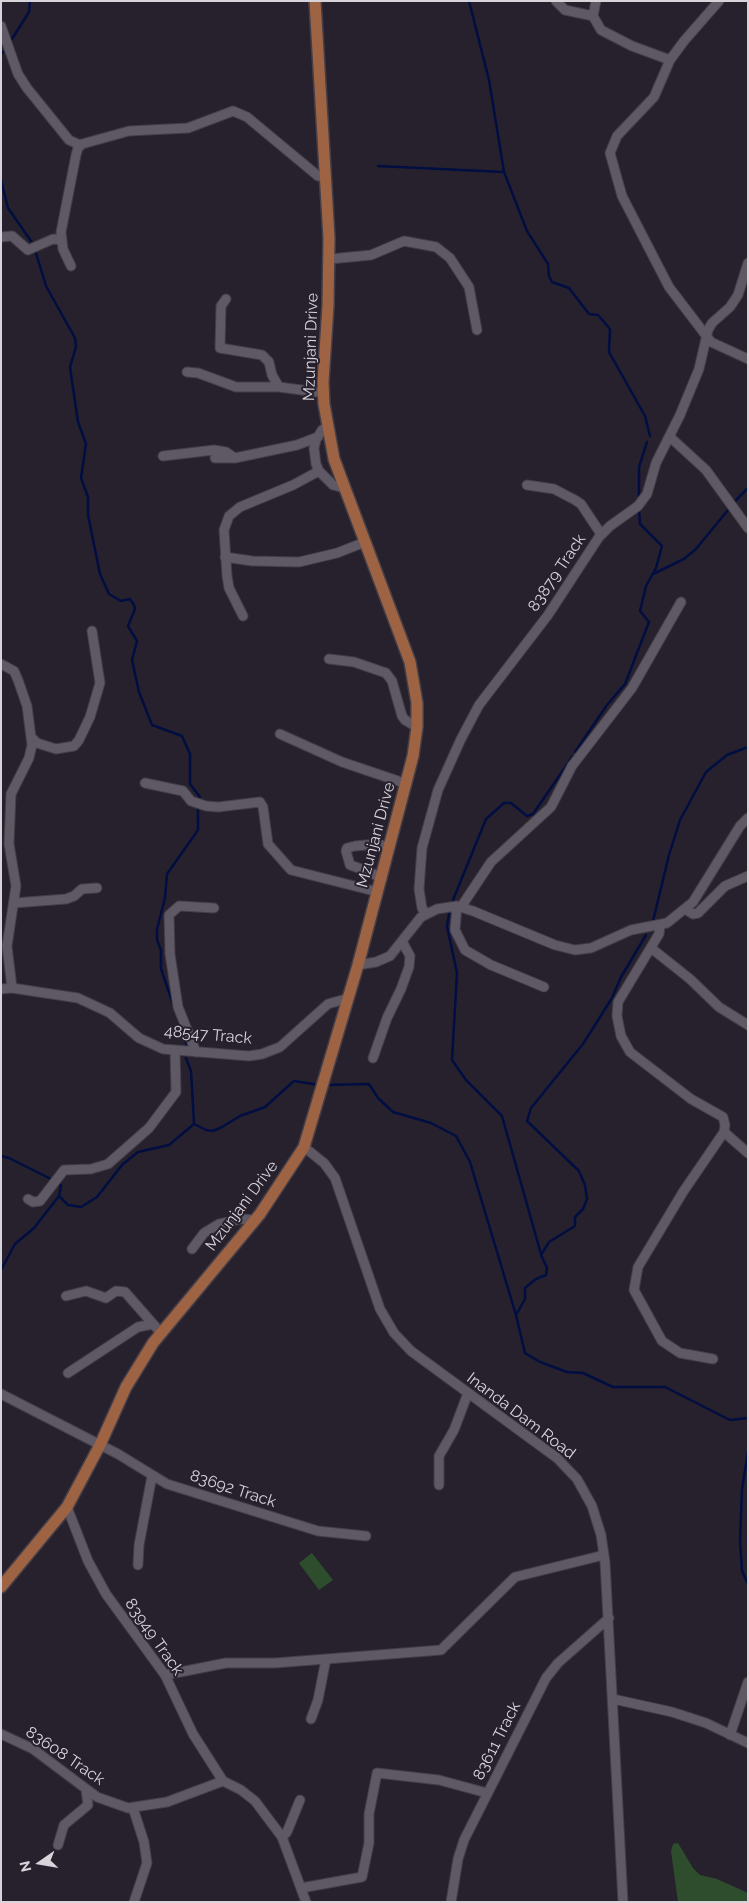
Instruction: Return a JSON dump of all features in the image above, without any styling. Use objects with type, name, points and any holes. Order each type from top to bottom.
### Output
[{"type":"main road","name":"Mzunjani Drive","points":[[1,1587],[68,1507],[100,1445],[126,1387],[161,1333],[256,1220],[304,1147],[332,1060],[407,784],[417,727],[416,690],[410,662],[344,488],[327,427],[323,382],[330,259],[315,1]]},
{"type":"street","points":[[556,1],[565,10],[593,16]]},
{"type":"street","points":[[596,1],[593,16],[601,30],[616,40],[670,60]]},
{"type":"street","points":[[719,1],[670,60],[654,97],[617,136],[610,152],[622,196],[669,287],[707,338],[717,346],[748,359]]},
{"type":"street","points":[[1,26],[18,74],[69,140],[80,145],[129,130],[188,128],[233,111],[247,117],[318,176],[326,178]]},
{"type":"street","points":[[71,266],[61,240],[72,170],[80,145]]},
{"type":"street","points":[[1,237],[12,236],[24,250],[53,239],[61,240]]},
{"type":"street","points":[[330,259],[371,255],[404,241],[436,247],[450,258],[469,287],[477,330]]},
{"type":"street","name":"83879 Track","points":[[426,914],[422,908],[419,889],[422,848],[438,790],[451,760],[480,705],[548,615],[601,534],[644,499],[656,463],[670,437],[700,369],[712,323],[730,307],[738,295],[748,263]]},
{"type":"street","points":[[226,299],[221,306],[220,348],[262,355],[269,362],[272,375],[279,387]]},
{"type":"street","points":[[187,372],[198,373],[236,387],[279,387],[324,393]]},
{"type":"street","points":[[327,427],[318,437],[314,448],[314,457],[319,471],[333,485],[344,488]]},
{"type":"street","points":[[215,458],[235,458],[297,445],[318,437]]},
{"type":"street","points":[[670,437],[706,470],[748,528]]},
{"type":"street","points":[[163,456],[214,450],[226,452],[235,458]]},
{"type":"street","points":[[243,616],[229,588],[225,557],[225,523],[233,511],[293,485],[319,471]]},
{"type":"street","points":[[527,485],[554,489],[575,500],[588,514],[601,534]]},
{"type":"street","points":[[225,557],[252,561],[299,562],[338,553],[365,542]]},
{"type":"street","points":[[544,987],[513,972],[490,965],[465,950],[455,930],[459,907],[491,862],[551,807],[562,781],[572,766],[632,688],[681,602]]},
{"type":"street","points":[[31,737],[37,743],[56,748],[74,746],[79,740],[90,717],[100,683],[92,631]]},
{"type":"street","points":[[329,659],[354,662],[386,674],[392,681],[402,716],[417,727]]},
{"type":"street","points":[[1,664],[14,671],[18,680],[27,706],[31,737],[31,754],[11,794],[9,844],[16,876],[7,946],[12,988]]},
{"type":"street","points":[[280,734],[342,762],[407,784]]},
{"type":"street","points":[[145,783],[183,791],[191,801],[206,806],[218,807],[260,802],[263,807],[268,844],[291,870],[378,892]]},
{"type":"street","points":[[358,965],[385,959],[403,943],[426,914],[437,909],[459,907],[559,946],[575,950],[591,948],[631,930],[660,926],[675,919],[686,909],[699,893],[740,826],[748,818]]},
{"type":"street","points":[[382,879],[370,872],[350,865],[346,851],[347,848],[355,846],[377,844],[390,847]]},
{"type":"street","points":[[686,909],[693,914],[698,913],[725,886],[748,876]]},
{"type":"street","points":[[14,903],[66,898],[74,896],[82,889],[97,888]]},
{"type":"street","points":[[196,1052],[178,1007],[169,915],[171,910],[179,906],[214,908]]},
{"type":"street","points":[[660,926],[659,934],[618,1002],[616,1016],[624,1043],[630,1052],[680,1091],[722,1117],[725,1125],[724,1132],[683,1192],[638,1267],[633,1282],[634,1290],[662,1341],[680,1353],[713,1359]]},
{"type":"street","points":[[373,1058],[387,1018],[402,989],[409,967],[410,956],[403,943]]},
{"type":"street","points":[[651,948],[690,979],[715,1004],[748,1025]]},
{"type":"street","name":"48547 Track","points":[[1,989],[12,988],[78,998],[110,1013],[139,1038],[153,1046],[175,1050],[249,1056],[273,1050],[292,1038],[328,1004],[349,998]]},
{"type":"street","points":[[28,1199],[31,1202],[40,1201],[58,1175],[66,1169],[91,1169],[108,1164],[149,1128],[176,1092],[175,1050]]},
{"type":"street","points":[[724,1132],[748,1153]]},
{"type":"street","name":"Inanda Dam Road","points":[[304,1147],[324,1163],[335,1178],[380,1309],[394,1333],[411,1351],[556,1458],[576,1479],[592,1506],[601,1534],[609,1618],[623,1902]]},
{"type":"street","points":[[192,1249],[204,1233],[219,1224],[241,1219],[256,1220]]},
{"type":"street","points":[[66,1296],[86,1291],[106,1298],[116,1291],[123,1291],[132,1297],[161,1333]]},
{"type":"street","points":[[68,1373],[138,1327],[152,1324]]},
{"type":"street","name":"83692 Track","points":[[1,1394],[100,1445],[168,1484],[318,1531],[366,1536]]},
{"type":"street","points":[[439,1485],[439,1456],[454,1430],[468,1394]]},
{"type":"street","points":[[138,1565],[139,1545],[152,1476]]},
{"type":"street","name":"83949 Track","points":[[68,1507],[88,1561],[106,1594],[165,1676],[193,1734],[223,1781]]},
{"type":"street","points":[[165,1676],[226,1663],[326,1659],[441,1650],[515,1577],[604,1555]]},
{"type":"street","name":"83611 Track","points":[[451,1902],[458,1859],[464,1840],[546,1678],[558,1663],[609,1618]]},
{"type":"street","points":[[311,1719],[318,1700],[326,1659]]},
{"type":"street","points":[[730,1735],[748,1682]]},
{"type":"street","points":[[613,1699],[672,1712],[706,1723],[748,1744]]},
{"type":"street","name":"83608 Track","points":[[1,1734],[33,1750],[97,1797],[133,1808]]},
{"type":"street","points":[[301,1888],[362,1877],[369,1843],[369,1814],[377,1774],[439,1780],[487,1793]]},
{"type":"street","points":[[134,1902],[147,1863],[144,1842],[133,1808],[167,1802],[223,1781],[241,1790],[255,1801],[282,1837],[306,1902]]},
{"type":"street","points":[[58,1845],[64,1825],[88,1805],[86,1790]]},
{"type":"street","points":[[282,1837],[287,1832],[300,1800]]},
{"type":"green space","points":[[312,1553],[333,1580],[319,1590],[299,1563]]},
{"type":"green space","points":[[678,1843],[693,1868],[700,1875],[717,1879],[748,1893],[748,1902],[678,1902],[671,1851],[673,1844]]},
{"type":"waterway","points":[[12,39],[29,12],[30,1]]},
{"type":"waterway","points":[[469,1],[489,80],[504,172],[527,231],[548,264],[549,276],[552,282],[569,288],[589,314],[598,315],[610,329],[609,352],[645,416],[650,436]]},
{"type":"waterway","points":[[378,166],[503,172]]},
{"type":"waterway","points":[[1,180],[8,208],[33,244]]},
{"type":"waterway","points":[[36,253],[46,286],[75,338],[76,347],[70,367],[78,422],[86,444],[81,478],[88,497],[88,515],[100,574],[109,594],[121,601],[130,599],[134,605],[135,609],[128,626],[137,641],[132,660],[139,692],[152,725],[182,736],[190,754],[190,784],[200,797],[198,800]]},
{"type":"waterway","points":[[639,496],[639,467],[647,442]]},
{"type":"waterway","points":[[734,502],[748,488]]},
{"type":"waterway","points":[[575,752],[607,705],[625,684],[649,622],[640,611],[646,586],[656,568],[662,546],[640,524],[639,510]]},
{"type":"waterway","points":[[653,574],[684,559],[696,549],[728,510]]},
{"type":"waterway","points":[[653,921],[669,855],[680,820],[706,772],[727,755],[748,747]]},
{"type":"waterway","points":[[453,900],[486,819],[504,803],[511,803],[527,816],[533,814],[573,756]]},
{"type":"waterway","points":[[174,1007],[161,969],[161,950],[157,940],[157,929],[165,898],[167,874],[198,830],[198,807]]},
{"type":"waterway","points":[[450,909],[447,926],[457,973],[452,1060],[466,1080],[502,1116],[541,1254]]},
{"type":"waterway","points":[[646,935],[621,977],[612,998],[583,1044],[531,1108],[527,1121],[579,1171],[585,1185],[587,1199],[583,1209],[575,1217],[575,1226],[549,1242],[541,1255],[547,1268],[546,1275],[536,1279],[525,1288],[525,1299],[516,1315],[525,1353],[540,1362],[567,1372],[583,1373],[613,1387],[665,1387],[730,1420],[748,1418]]},
{"type":"waterway","points":[[179,1021],[187,1046]]},
{"type":"waterway","points":[[186,1058],[191,1071],[194,1123]]},
{"type":"waterway","points":[[59,1196],[68,1205],[81,1207],[97,1197],[122,1165],[138,1152],[169,1145],[194,1124],[213,1131],[222,1127],[240,1116],[265,1107],[294,1081],[319,1085]]},
{"type":"waterway","points":[[325,1085],[369,1084],[378,1098],[393,1112],[431,1123],[456,1136],[470,1162],[516,1315]]},
{"type":"waterway","points":[[1,1156],[9,1158],[59,1183],[61,1186],[59,1196],[34,1228],[15,1244],[1,1270]]},
{"type":"waterway","points":[[748,1452],[742,1489],[740,1541],[742,1571],[748,1584]]}]
